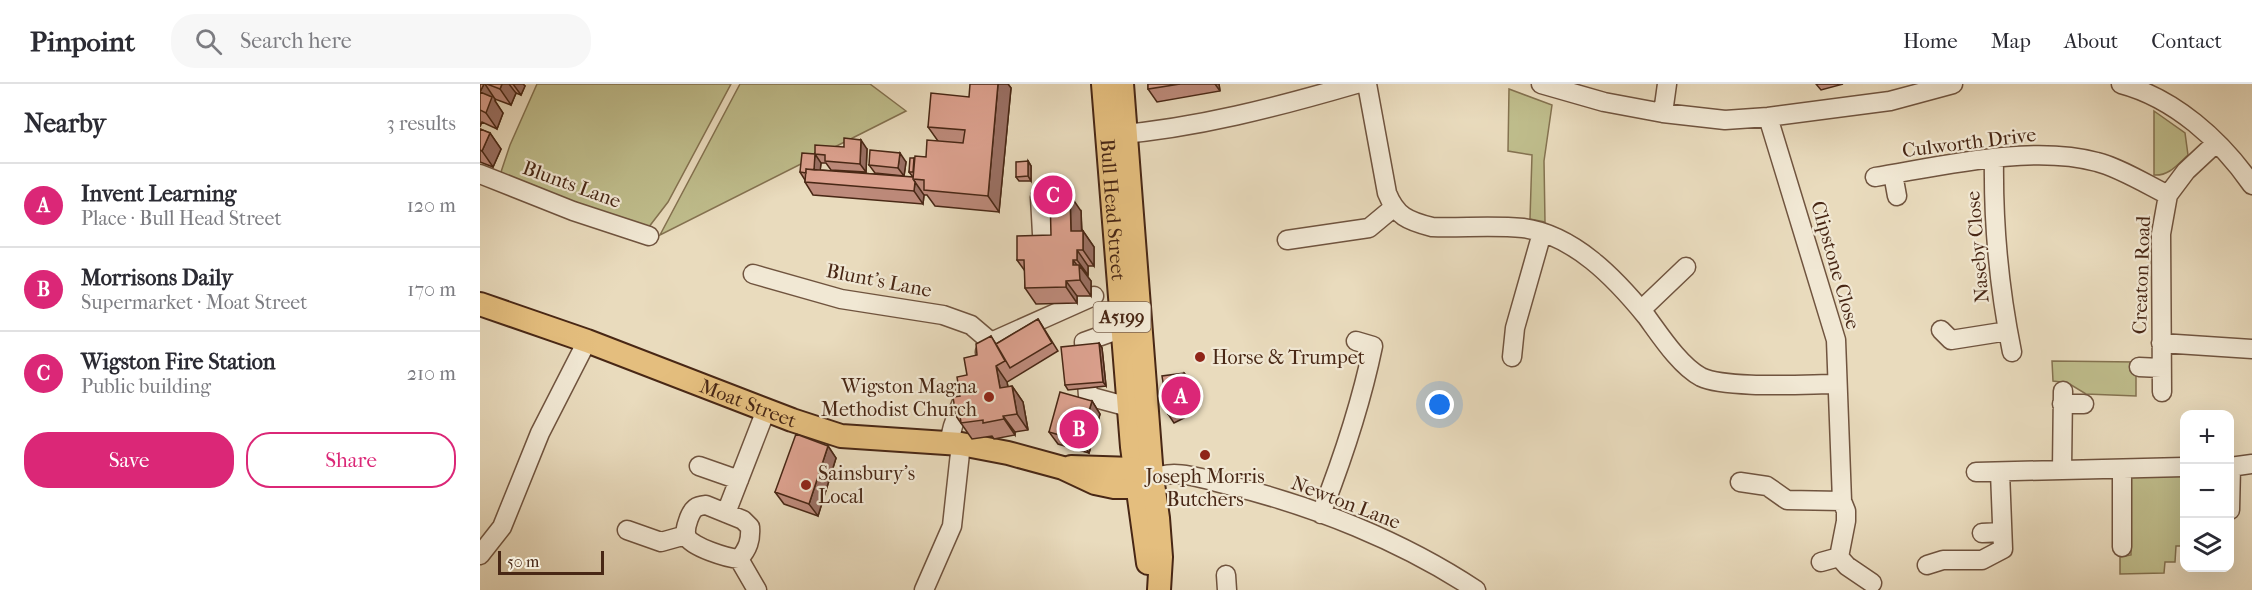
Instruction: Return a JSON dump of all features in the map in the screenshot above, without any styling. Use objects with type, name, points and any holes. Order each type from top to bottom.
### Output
[{"type":"main road","name":"Bull Head Street","points":[[1103,84],[1116,135],[1135,324],[1138,412],[1131,442],[1144,491]]},
{"type":"main road","name":"Bull Head Street","points":[[1116,135],[1122,84]]},
{"type":"main road","name":"Moat Street","points":[[480,304],[587,341],[766,410],[841,436],[955,443],[1008,453],[1064,468],[1095,483],[1144,491]]},
{"type":"main road","points":[[1138,412],[1149,565],[1159,588]]},
{"type":"street","points":[[1116,135],[1259,111],[1356,84]]},
{"type":"street","points":[[1367,84],[1387,193],[1393,208],[1417,224],[1432,227],[1509,227],[1542,233],[1574,247],[1604,271],[1641,310],[1680,360],[1701,377],[1730,384],[1837,384]]},
{"type":"street","points":[[1541,84],[1604,102],[1663,113],[1725,120],[1768,117],[1888,92],[1953,84]]},
{"type":"street","points":[[1663,113],[1667,84]]},
{"type":"street","points":[[2121,84],[2138,88],[2175,108],[2216,143],[2252,184]]},
{"type":"street","name":"Clipstone Close","points":[[1768,117],[1836,340],[1842,501],[1846,511],[1839,557]]},
{"type":"street","name":"Creaton Road","points":[[2162,392],[2161,234],[2168,195],[2186,171],[2216,143]]},
{"type":"street","name":"Culworth Drive","points":[[1898,196],[1884,175],[1994,158],[2060,155],[2099,162],[2168,195]]},
{"type":"street","name":"Naseby Close","points":[[1994,158],[1993,201],[1996,247],[2012,352]]},
{"type":"street","name":"Blunts Lane","points":[[480,174],[573,211],[649,236]]},
{"type":"street","points":[[1040,197],[1042,234]]},
{"type":"street","points":[[1287,240],[1369,228],[1393,208]]},
{"type":"street","points":[[1512,357],[1515,328],[1542,233]]},
{"type":"street","points":[[1641,310],[1686,267]]},
{"type":"street","name":"Blunt's Lane","points":[[753,274],[841,298],[943,315],[971,325],[991,342]]},
{"type":"street","points":[[924,590],[952,526],[955,443],[952,426],[975,370],[991,342],[1094,296]]},
{"type":"street","points":[[1135,324],[1084,342],[1088,396],[1138,412]]},
{"type":"street","points":[[1946,341],[2008,331]]},
{"type":"street","points":[[480,555],[502,527],[540,433],[587,341]]},
{"type":"street","points":[[1321,513],[1346,449],[1371,357],[1373,346],[1356,341]]},
{"type":"street","points":[[2161,343],[2252,349]]},
{"type":"street","points":[[2139,367],[2161,368]]},
{"type":"street","points":[[2062,469],[2063,398],[2084,404]]},
{"type":"street","points":[[726,513],[766,410]]},
{"type":"street","points":[[2234,466],[2252,464]]},
{"type":"street","points":[[1976,472],[2180,467]]},
{"type":"street","points":[[707,469],[739,480]]},
{"type":"street","points":[[2117,538],[2122,469]]},
{"type":"street","points":[[2000,472],[2003,541]]},
{"type":"street","name":"Newton Lane","points":[[1144,491],[1175,474],[1264,494],[1321,513],[1395,544],[1476,590]]},
{"type":"street","points":[[1740,482],[1767,486],[1786,500],[1842,501]]},
{"type":"street","points":[[706,505],[743,520],[750,527],[751,537],[746,552],[739,560],[730,559],[692,543],[686,535],[686,527],[692,510],[697,506],[706,505]]},
{"type":"street","points":[[627,530],[661,542],[686,535]]},
{"type":"street","points":[[1982,533],[2003,541]]},
{"type":"street","points":[[1928,565],[1943,560],[1982,560],[2003,541]]},
{"type":"street","points":[[1821,562],[1839,557],[1847,566],[1872,583]]},
{"type":"street","points":[[739,560],[757,590]]},
{"type":"shaded area","points":[[537,84],[731,84],[668,202],[645,232],[520,184],[501,172],[510,145]]},
{"type":"shaded area","points":[[740,84],[870,84],[906,111],[660,235]]},
{"type":"shaded area","points":[[1509,89],[1552,105],[1544,161],[1545,222],[1530,219],[1532,155],[1508,151]]},
{"type":"shaded area","points":[[2154,111],[2185,133],[2188,155],[2173,169],[2159,175],[2154,175]]},
{"type":"shaded area","points":[[2052,361],[2136,362],[2136,396],[2086,394],[2068,383],[2053,381]]},
{"type":"shaded area","points":[[2136,476],[2180,476],[2180,546],[2176,546],[2175,562],[2165,562],[2164,573],[2120,574],[2120,557],[2131,555],[2129,479]]},
{"type":"building","points":[[487,84],[502,84],[500,89]]},
{"type":"building","points":[[970,84],[998,84],[988,196],[924,190],[924,180],[913,179],[915,156],[926,157],[927,140],[963,143],[965,130],[928,127],[931,93],[969,97]]},
{"type":"building","points":[[1148,84],[1180,84],[1148,89]]},
{"type":"building","points":[[480,92],[492,97],[486,113],[480,110]]},
{"type":"building","points":[[480,129],[490,133],[482,151],[480,150]]},
{"type":"building","points":[[844,138],[861,140],[860,164],[825,161],[825,155],[815,154],[815,145],[844,147]]},
{"type":"building","points":[[870,150],[900,153],[898,168],[869,165]]},
{"type":"building","points":[[802,153],[815,154],[814,170],[806,169],[806,173],[800,172]]},
{"type":"building","points":[[910,158],[914,158],[913,172],[909,172]]},
{"type":"building","points":[[1028,161],[1028,176],[1016,177],[1016,162]]},
{"type":"building","points":[[806,169],[913,177],[914,191],[805,182]]},
{"type":"building","points":[[1050,195],[1070,195],[1071,231],[1083,231],[1083,250],[1077,250],[1077,260],[1073,260],[1073,265],[1079,265],[1080,280],[1066,281],[1066,287],[1025,288],[1024,260],[1017,260],[1017,236],[1051,235]]},
{"type":"building","points":[[1038,319],[1052,343],[1010,368],[996,344]]},
{"type":"building","points":[[991,336],[1005,361],[996,366],[1000,388],[1012,386],[1017,414],[983,423],[983,420],[961,423],[960,415],[956,416],[953,397],[960,396],[957,377],[967,375],[964,358],[977,355],[976,344]]},
{"type":"building","points":[[1099,343],[1103,382],[1065,385],[1061,347]]},
{"type":"building","points":[[1184,373],[1189,399],[1183,400],[1184,407],[1168,414],[1162,376]]},
{"type":"building","points":[[1060,392],[1092,401],[1080,441],[1049,432]]},
{"type":"building","points":[[796,434],[828,446],[809,504],[775,492]]},
{"type":"place","name":"Wigston Fire Station","points":[[1053,195]]},
{"type":"place","name":"Horse & Trumpet","points":[[1200,357]]},
{"type":"place","name":"Invent Learning","points":[[1181,396]]},
{"type":"place","name":"Wigston Magna Methodist Church","points":[[989,397]]},
{"type":"place","name":"Morrisons Daily","points":[[1079,429]]},
{"type":"place","name":"Joseph Morris Butchers","points":[[1205,455]]},
{"type":"place","name":"Sainsbury's Local","points":[[806,485]]}]
